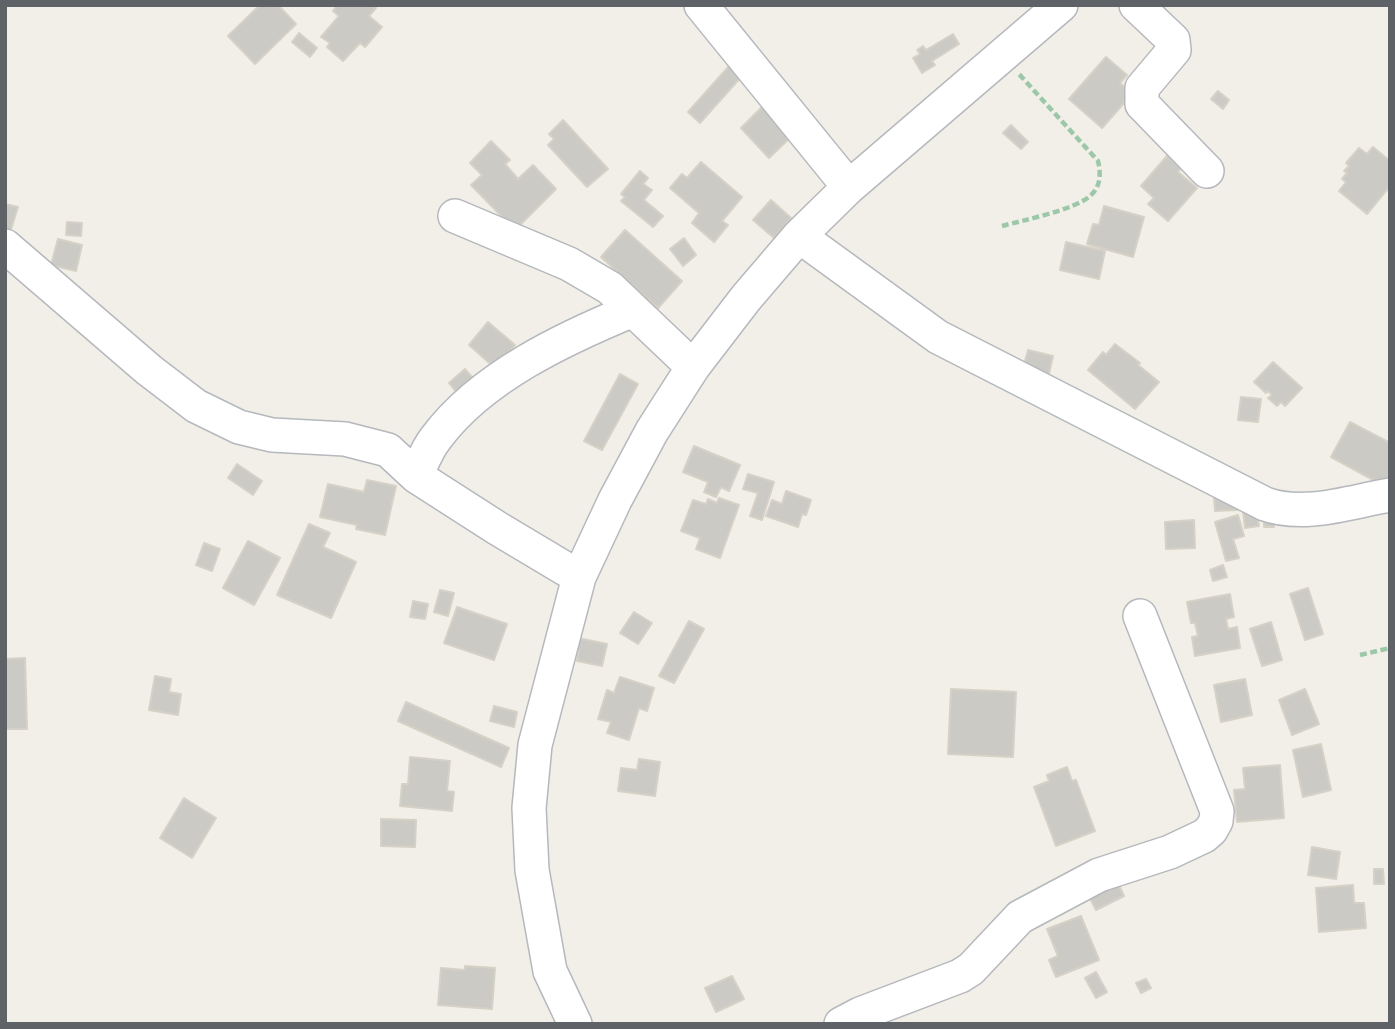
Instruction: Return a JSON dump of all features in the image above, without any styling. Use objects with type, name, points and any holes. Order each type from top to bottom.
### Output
[{"type":"street","points":[[701,5],[849,187]]},
{"type":"street","points":[[575,1024],[550,971],[533,870],[529,808],[535,745],[579,577],[615,500],[646,442],[693,367],[746,298],[799,236],[849,187],[1061,5]]},
{"type":"street","points":[[1136,5],[1172,40],[1174,50],[1142,88],[1142,104],[1207,171]]},
{"type":"street","points":[[455,216],[569,264],[610,288],[693,367]]},
{"type":"street","points":[[799,236],[938,337],[1265,504],[1280,509],[1304,511],[1390,495]]},
{"type":"street","points":[[5,246],[149,370],[196,406],[239,428],[272,435],[345,439],[388,450],[415,476],[579,577]]},
{"type":"street","points":[[415,476],[434,439],[475,397],[522,365],[583,331],[633,310]]},
{"type":"street","points":[[841,1024],[860,1014],[960,976],[971,969],[1020,917],[1099,875],[1170,852],[1211,830],[1217,811],[1140,616]]},
{"type":"path","points":[[1002,55],[1098,161],[1101,171],[1098,185],[1090,196],[1046,214],[1002,226]]},
{"type":"path","points":[[1360,655],[1390,648]]},
{"type":"building","points":[[260,5],[278,5],[296,24],[255,64],[228,36]]},
{"type":"building","points":[[337,5],[373,5],[376,8],[369,16],[382,27],[365,47],[360,43],[343,61],[327,47],[330,43],[321,37],[339,16],[333,11]]},
{"type":"building","points":[[299,33],[317,48],[310,57],[292,42]]},
{"type":"building","points":[[953,34],[959,44],[932,61],[935,65],[922,73],[913,58],[920,54],[917,50],[923,46],[926,50]]},
{"type":"building","points":[[1106,57],[1127,75],[1120,83],[1132,94],[1102,128],[1069,99]]},
{"type":"building","points":[[730,65],[742,76],[700,123],[688,112]]},
{"type":"building","points":[[1218,91],[1229,100],[1223,109],[1211,99]]},
{"type":"building","points":[[766,103],[795,133],[769,158],[741,128]]},
{"type":"building","points":[[563,120],[608,169],[587,187],[548,145],[554,139],[549,134]]},
{"type":"building","points":[[1011,125],[1028,142],[1021,149],[1003,133]]},
{"type":"building","points":[[491,141],[510,160],[505,164],[518,179],[533,165],[556,189],[515,230],[471,185],[482,175],[470,163]]},
{"type":"building","points":[[1373,147],[1390,161],[1390,186],[1367,214],[1339,191],[1346,182],[1342,179],[1349,166],[1346,163],[1359,148],[1367,154]]},
{"type":"building","points":[[1167,156],[1181,168],[1178,172],[1197,188],[1168,221],[1148,204],[1154,198],[1141,186]]},
{"type":"building","points":[[701,162],[742,197],[722,221],[728,225],[714,242],[692,223],[699,213],[670,188],[682,174],[687,178]]},
{"type":"building","points":[[640,171],[648,178],[643,184],[652,190],[644,200],[663,216],[653,227],[621,201],[625,197],[621,194]]},
{"type":"building","points":[[771,200],[791,218],[774,238],[753,220]]},
{"type":"building","points":[[5,204],[18,207],[7,242],[5,242]]},
{"type":"building","points":[[1104,206],[1144,217],[1133,257],[1087,244],[1093,224],[1099,225]]},
{"type":"building","points":[[67,222],[82,223],[81,236],[66,235]]},
{"type":"building","points":[[625,230],[682,281],[658,308],[601,257]]},
{"type":"building","points":[[684,238],[696,255],[683,266],[670,249]]},
{"type":"building","points":[[58,239],[82,245],[76,271],[51,265]]},
{"type":"building","points":[[1066,242],[1105,251],[1099,279],[1060,270]]},
{"type":"building","points":[[488,322],[515,345],[495,368],[469,345]]},
{"type":"building","points":[[1115,344],[1159,382],[1135,409],[1088,370],[1103,352],[1106,355]]},
{"type":"building","points":[[1028,350],[1053,356],[1048,378],[1022,372]]},
{"type":"building","points":[[1273,362],[1302,388],[1285,406],[1281,402],[1277,406],[1268,398],[1272,395],[1254,382]]},
{"type":"building","points":[[465,369],[482,389],[465,403],[449,383]]},
{"type":"building","points":[[620,374],[638,384],[602,450],[584,441]]},
{"type":"building","points":[[1241,397],[1261,399],[1258,422],[1238,420]]},
{"type":"building","points":[[1350,422],[1390,443],[1388,488],[1331,457]]},
{"type":"building","points":[[694,446],[740,465],[729,491],[721,487],[716,497],[704,492],[708,482],[683,472]]},
{"type":"building","points":[[237,464],[262,481],[253,495],[228,478]]},
{"type":"building","points":[[748,474],[774,482],[762,520],[750,516],[758,493],[743,489]]},
{"type":"building","points":[[367,480],[396,486],[385,535],[356,529],[357,525],[320,517],[328,484],[364,492]]},
{"type":"building","points":[[786,491],[811,500],[798,527],[766,516],[772,500],[782,504]]},
{"type":"building","points":[[1236,496],[1237,510],[1215,511],[1214,498]]},
{"type":"building","points":[[719,498],[739,505],[720,558],[696,549],[700,538],[681,531],[693,500],[706,504],[708,499],[717,503]]},
{"type":"building","points":[[1255,501],[1259,526],[1245,528],[1242,503]]},
{"type":"building","points":[[1264,513],[1274,513],[1274,527],[1264,527]]},
{"type":"building","points":[[1238,515],[1244,536],[1233,539],[1239,558],[1226,561],[1215,522]]},
{"type":"building","points":[[1194,520],[1195,548],[1166,549],[1165,522]]},
{"type":"building","points":[[309,524],[330,533],[323,547],[356,562],[331,618],[277,595]]},
{"type":"building","points":[[248,541],[280,558],[254,605],[223,588]]},
{"type":"building","points":[[204,543],[220,549],[212,571],[196,565]]},
{"type":"building","points":[[1223,565],[1227,577],[1213,581],[1210,570]]},
{"type":"building","points":[[1308,588],[1323,634],[1305,640],[1290,594]]},
{"type":"building","points":[[440,590],[454,593],[448,616],[434,612]]},
{"type":"building","points":[[1230,594],[1234,617],[1226,619],[1228,629],[1237,627],[1240,648],[1195,656],[1192,637],[1198,636],[1195,623],[1191,623],[1187,602]]},
{"type":"building","points":[[413,601],[428,604],[425,619],[410,617]]},
{"type":"building","points":[[457,607],[507,624],[494,660],[444,643]]},
{"type":"building","points":[[634,612],[652,623],[638,644],[620,633]]},
{"type":"building","points":[[689,621],[704,629],[674,683],[659,676]]},
{"type":"building","points":[[1271,622],[1282,660],[1262,666],[1250,629]]},
{"type":"building","points":[[573,637],[607,644],[602,666],[577,661],[579,650],[571,649]]},
{"type":"building","points":[[25,658],[27,729],[5,729],[5,659]]},
{"type":"building","points":[[155,676],[171,679],[169,692],[181,694],[178,715],[149,710]]},
{"type":"building","points":[[620,677],[654,688],[647,711],[639,708],[629,740],[607,733],[611,722],[598,719],[607,690],[614,693]]},
{"type":"building","points":[[1245,679],[1252,715],[1221,722],[1214,685]]},
{"type":"building","points":[[951,689],[1016,692],[1013,757],[948,754]]},
{"type":"building","points":[[1305,689],[1319,724],[1292,735],[1279,700]]},
{"type":"building","points":[[406,702],[509,748],[501,767],[398,721]]},
{"type":"building","points":[[494,706],[517,712],[514,727],[490,721]]},
{"type":"building","points":[[1321,744],[1331,790],[1303,797],[1293,750]]},
{"type":"building","points":[[410,757],[450,761],[447,791],[454,792],[452,811],[400,806],[402,784],[408,784]]},
{"type":"building","points":[[639,759],[660,762],[655,796],[618,791],[621,768],[637,770]]},
{"type":"building","points":[[1280,765],[1284,818],[1237,822],[1234,790],[1245,789],[1243,768]]},
{"type":"building","points":[[1067,767],[1072,781],[1076,780],[1095,831],[1056,846],[1034,787],[1049,781],[1047,775]]},
{"type":"building","points":[[184,798],[216,818],[192,858],[160,838]]},
{"type":"building","points":[[381,819],[416,820],[415,847],[381,846]]},
{"type":"building","points":[[1312,847],[1340,852],[1336,879],[1308,875]]},
{"type":"building","points":[[1374,869],[1383,869],[1384,884],[1374,884]]},
{"type":"building","points":[[1116,879],[1124,896],[1096,910],[1087,893]]},
{"type":"building","points":[[1353,885],[1354,903],[1364,903],[1366,928],[1319,932],[1316,888]]},
{"type":"building","points":[[1081,916],[1099,960],[1056,977],[1049,960],[1058,956],[1047,929]]},
{"type":"building","points":[[465,966],[495,968],[492,1009],[438,1005],[441,968],[465,970]]},
{"type":"building","points":[[1096,972],[1107,992],[1096,998],[1085,978]]},
{"type":"building","points":[[732,976],[744,999],[716,1012],[705,988]]},
{"type":"building","points":[[1146,979],[1151,988],[1141,993],[1136,983]]}]
